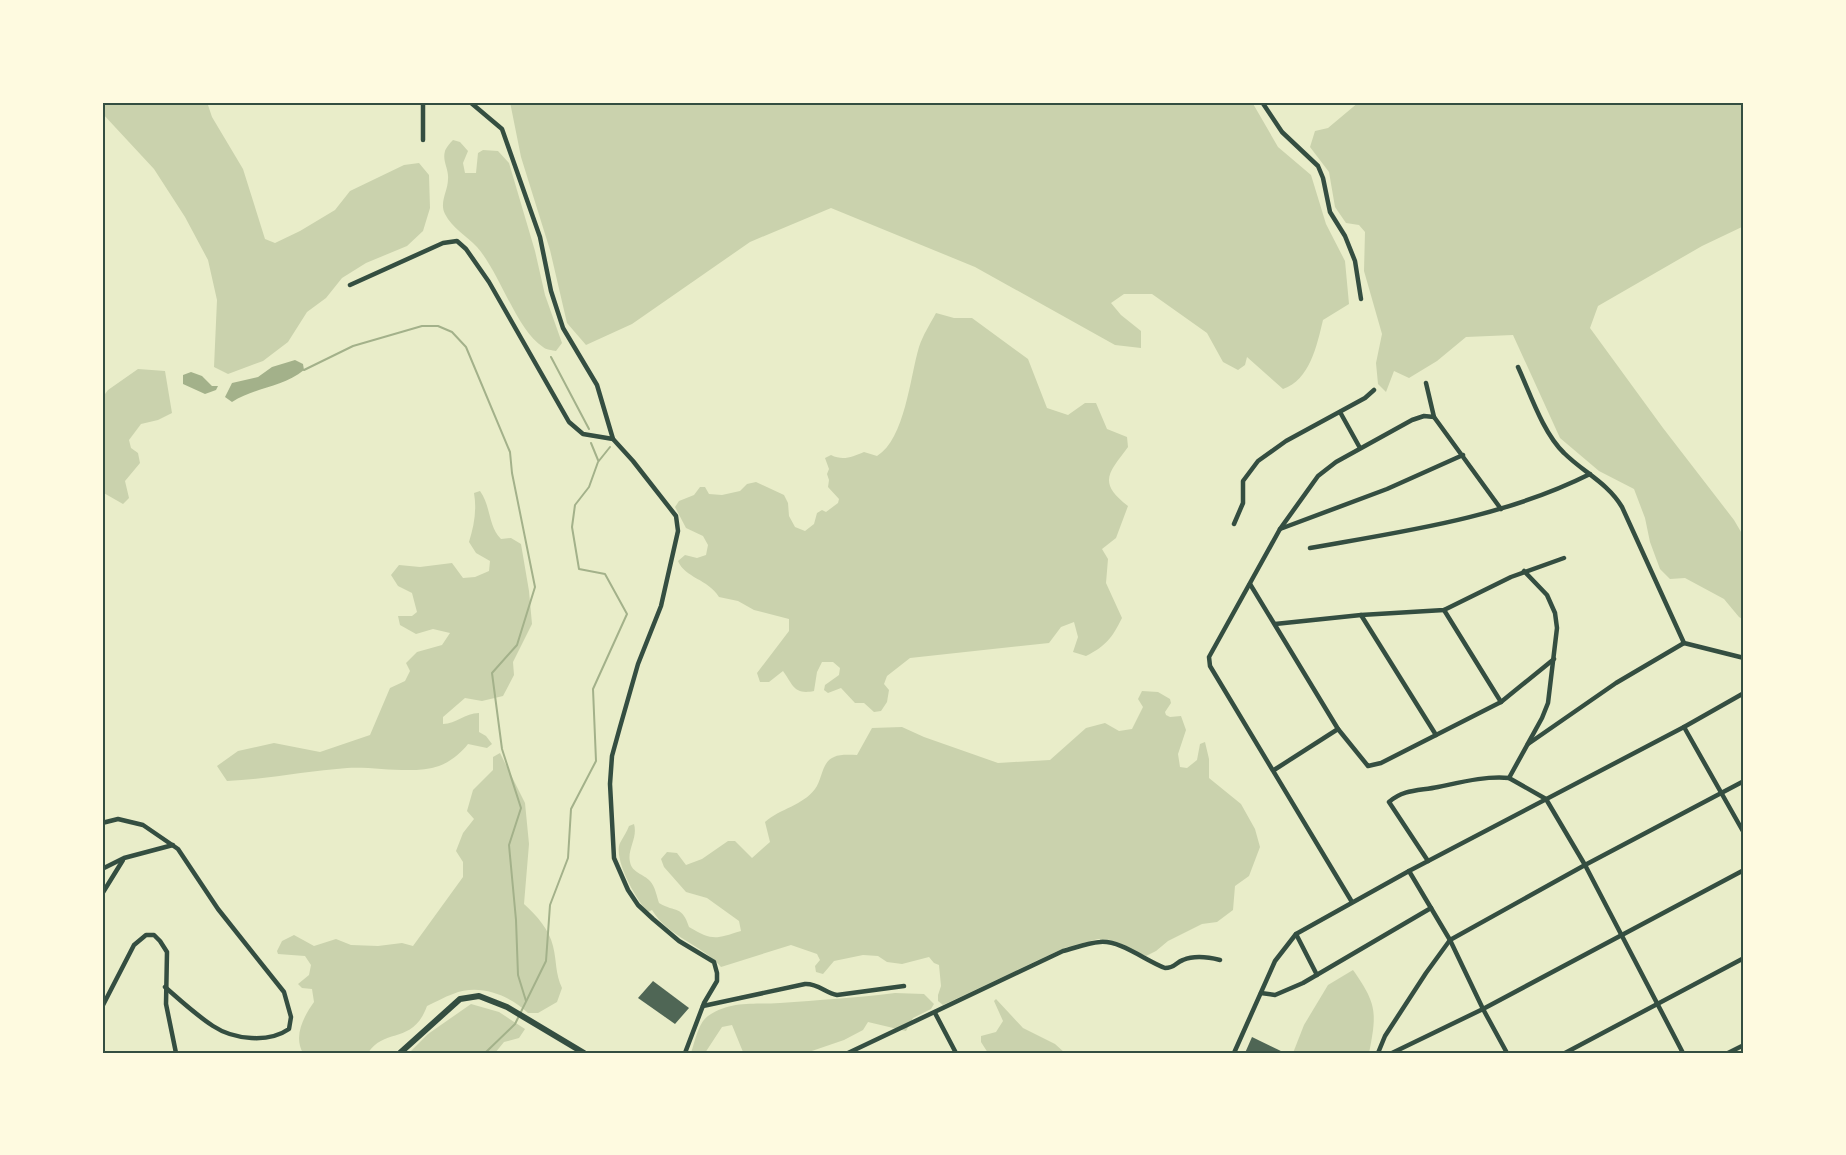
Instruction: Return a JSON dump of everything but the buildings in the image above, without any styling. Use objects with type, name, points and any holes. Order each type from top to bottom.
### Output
[{"type":"street","points":[[423,102],[423,140]]},
{"type":"street","points":[[470,102],[502,129],[540,237],[551,291],[563,328],[597,386],[613,439],[676,516],[678,531],[661,606],[638,664],[612,756],[610,784],[614,858],[628,890],[638,905],[679,941],[714,962],[717,981],[703,1006],[685,1053]]},
{"type":"street","points":[[1262,102],[1282,132],[1318,166],[1323,177],[1330,212],[1345,236],[1355,261],[1361,299]]},
{"type":"street","points":[[350,285],[443,243],[457,241],[466,249],[489,282],[569,422],[583,434],[613,439]]},
{"type":"street","points":[[1518,367],[1554,440],[1564,454],[1607,488],[1622,507],[1684,643]]},
{"type":"street","points":[[1426,383],[1434,417],[1501,509]]},
{"type":"street","points":[[1234,524],[1243,503],[1243,481],[1258,461],[1286,441],[1365,398],[1374,390]]},
{"type":"street","points":[[1340,412],[1360,448]]},
{"type":"street","points":[[1352,902],[1209,661],[1211,649],[1280,529],[1318,476],[1360,448],[1412,420],[1424,416],[1434,417]]},
{"type":"street","points":[[1280,529],[1387,489],[1463,455]]},
{"type":"street","points":[[1310,548],[1453,523],[1543,495],[1590,474]]},
{"type":"street","points":[[1275,624],[1361,615],[1444,610],[1524,571],[1564,558]]},
{"type":"street","points":[[1509,778],[1548,703],[1557,628],[1551,602],[1542,588],[1524,571]]},
{"type":"street","points":[[1250,584],[1338,729],[1368,766],[1382,763],[1501,702],[1554,659]]},
{"type":"street","points":[[1444,610],[1501,702]]},
{"type":"street","points":[[1361,615],[1437,735]]},
{"type":"street","points":[[1525,747],[1606,689],[1684,643],[1744,658]]},
{"type":"street","points":[[1234,1053],[1275,961],[1296,934],[1409,871],[1684,727],[1744,693]]},
{"type":"street","points":[[1684,727],[1744,833]]},
{"type":"street","points":[[1274,770],[1338,729]]},
{"type":"street","points":[[1428,861],[1389,802],[1396,796],[1410,790],[1470,779],[1509,778],[1546,799],[1584,865],[1683,1053]]},
{"type":"street","points":[[1378,1053],[1380,1044],[1450,940],[1584,865],[1744,781]]},
{"type":"street","points":[[102,823],[118,819],[143,825],[178,849],[218,909],[284,992],[291,1017],[289,1029],[281,1035],[264,1038],[243,1037],[215,1028],[165,987]]},
{"type":"street","points":[[102,869],[124,858],[173,845]]},
{"type":"street","points":[[102,894],[124,858]]},
{"type":"street","points":[[1392,1053],[1483,1009],[1744,870]]},
{"type":"street","points":[[1409,871],[1450,940],[1507,1053]]},
{"type":"street","points":[[1261,993],[1285,992],[1431,908]]},
{"type":"street","points":[[1296,934],[1317,975]]},
{"type":"street","points":[[102,1007],[134,945],[146,935],[154,935],[166,952],[166,1004],[176,1053]]},
{"type":"street","points":[[848,1053],[1063,951],[1085,945],[1100,942],[1111,943],[1165,968],[1172,968],[1181,961],[1195,957],[1220,960]]},
{"type":"street","points":[[1565,1053],[1744,958]]},
{"type":"street","points":[[703,1006],[809,983],[837,995],[904,986]]},
{"type":"street","points":[[399,1053],[460,999],[479,996],[507,1007],[584,1053]]},
{"type":"street","points":[[935,1013],[956,1053]]},
{"type":"street","points":[[1728,1053],[1744,1045]]},
{"type":"shaded area","points":[[102,102],[207,102],[212,117],[243,169],[265,239],[275,243],[300,231],[335,210],[350,191],[404,165],[419,163],[429,175],[430,208],[423,231],[407,246],[366,263],[342,278],[326,298],[307,312],[288,342],[263,361],[228,374],[214,367],[217,300],[208,260],[185,217],[154,169],[102,113]]},
{"type":"shaded area","points":[[510,102],[1252,102],[1278,147],[1311,175],[1326,224],[1345,261],[1349,304],[1323,320],[1315,350],[1306,370],[1300,378],[1283,389],[1247,357],[1245,365],[1238,370],[1223,362],[1207,333],[1152,294],[1124,294],[1111,303],[1121,315],[1141,331],[1141,348],[1115,345],[975,267],[831,208],[750,242],[632,324],[586,345],[567,323],[550,250],[521,157]]},
{"type":"shaded area","points":[[1359,102],[1744,102],[1744,226],[1702,246],[1598,306],[1590,328],[1734,520],[1744,537],[1744,620],[1724,599],[1685,578],[1670,579],[1660,569],[1634,489],[1599,471],[1560,438],[1513,335],[1466,337],[1437,361],[1409,378],[1394,371],[1386,392],[1378,384],[1376,363],[1382,334],[1364,271],[1365,232],[1359,225],[1346,223],[1335,207],[1329,172],[1310,147],[1315,131],[1328,128]]},
{"type":"shaded area","points":[[453,140],[460,142],[468,151],[463,163],[465,173],[476,173],[478,153],[483,150],[498,151],[509,163],[535,251],[545,295],[562,343],[556,351],[544,348],[525,328],[485,258],[477,247],[452,224],[443,210],[448,183],[444,155],[446,148]]},
{"type":"shaded area","points":[[936,313],[954,318],[972,318],[1028,359],[1047,408],[1068,415],[1085,403],[1096,403],[1107,429],[1127,437],[1128,447],[1111,471],[1109,484],[1118,498],[1128,506],[1116,538],[1102,549],[1108,559],[1106,583],[1122,618],[1108,641],[1086,656],[1073,652],[1078,637],[1074,622],[1061,627],[1049,643],[910,658],[887,676],[884,684],[889,690],[887,702],[881,711],[874,712],[864,703],[855,703],[841,688],[828,693],[824,690],[825,685],[839,675],[840,668],[833,662],[822,662],[817,672],[814,691],[798,690],[783,671],[769,682],[760,682],[757,673],[789,631],[789,619],[754,610],[738,601],[719,597],[709,586],[681,567],[678,561],[685,555],[697,558],[706,555],[708,545],[703,536],[686,528],[675,507],[679,501],[694,495],[700,487],[705,487],[709,494],[722,495],[740,491],[747,484],[756,482],[784,495],[788,503],[789,516],[795,527],[805,531],[814,524],[817,513],[822,510],[826,512],[838,503],[839,499],[828,487],[829,469],[825,458],[831,455],[848,458],[864,452],[877,456],[894,436],[905,406],[919,347]]},
{"type":"shaded area","points":[[295,360],[303,364],[304,370],[296,376],[232,402],[225,397],[232,383],[258,377],[272,367]]},
{"type":"shaded area","points":[[138,369],[165,371],[172,413],[158,420],[141,424],[129,440],[131,448],[138,453],[140,463],[125,481],[129,498],[123,504],[102,492],[102,398],[108,390]]},
{"type":"shaded area","points":[[191,372],[202,376],[212,386],[218,386],[216,390],[205,394],[183,384],[183,375]]},
{"type":"shaded area","points":[[480,491],[497,534],[501,539],[511,538],[521,544],[532,624],[513,662],[514,675],[503,696],[482,701],[465,698],[443,717],[443,724],[479,713],[479,732],[486,736],[492,744],[487,748],[468,744],[451,760],[429,769],[347,768],[227,781],[217,766],[238,751],[274,743],[320,752],[370,735],[390,688],[405,681],[410,671],[406,663],[417,652],[442,645],[450,633],[433,629],[416,634],[400,625],[398,616],[412,616],[417,612],[412,593],[398,586],[391,575],[399,565],[420,567],[452,563],[463,578],[475,577],[489,571],[490,561],[476,553],[469,542],[475,518],[474,493]]},
{"type":"shaded area","points":[[1142,691],[1158,692],[1170,699],[1171,703],[1165,712],[1166,715],[1181,716],[1186,730],[1178,754],[1180,767],[1187,768],[1197,760],[1200,744],[1205,742],[1209,759],[1209,778],[1241,804],[1255,829],[1260,847],[1249,876],[1235,886],[1233,910],[1217,922],[1202,924],[1168,941],[1146,956],[1111,940],[1098,939],[1064,948],[943,1005],[938,1001],[941,986],[939,965],[929,957],[902,964],[887,962],[878,956],[863,955],[834,961],[823,974],[816,972],[815,966],[820,960],[817,954],[791,945],[721,967],[704,952],[667,927],[652,910],[648,912],[632,889],[623,869],[620,859],[620,843],[629,826],[634,824],[635,834],[629,857],[631,866],[652,883],[659,903],[681,912],[689,927],[709,937],[719,937],[741,931],[739,921],[707,898],[686,892],[664,867],[661,859],[667,852],[677,853],[686,865],[702,859],[728,841],[735,841],[752,858],[770,842],[765,822],[810,795],[830,759],[839,755],[857,755],[872,728],[902,727],[998,763],[1050,760],[1086,728],[1105,723],[1119,731],[1132,729],[1143,707],[1138,699]]},
{"type":"shaded area","points":[[500,753],[525,803],[529,844],[524,904],[549,934],[562,988],[557,1002],[538,1013],[528,1013],[503,996],[483,990],[463,991],[427,1006],[414,1026],[382,1040],[368,1053],[303,1053],[299,1033],[303,1020],[314,1002],[312,989],[302,988],[298,984],[309,975],[311,965],[305,956],[278,954],[277,951],[282,941],[294,935],[314,946],[336,939],[351,945],[378,946],[402,943],[413,946],[463,877],[463,862],[456,851],[463,833],[474,819],[467,811],[473,790],[493,770],[493,757]]},
{"type":"shaded area","points":[[1353,970],[1367,992],[1373,1009],[1374,1018],[1369,1053],[1293,1053],[1304,1025],[1328,985]]},
{"type":"shaded area","points":[[895,993],[924,994],[934,1004],[931,1009],[913,1018],[906,1031],[868,1022],[863,1030],[844,1040],[806,1053],[743,1052],[732,1025],[722,1027],[705,1053],[691,1053],[699,1028],[705,1019],[717,1011],[734,1005]]},
{"type":"shaded area","points":[[996,999],[1023,1028],[1055,1044],[1065,1053],[988,1053],[981,1042],[981,1036],[996,1032],[1003,1021],[994,1001]]},
{"type":"shaded area","points":[[471,1004],[499,1012],[525,1029],[519,1038],[504,1042],[495,1053],[409,1053],[428,1034]]},
{"type":"waterway","points":[[304,370],[353,346],[422,326],[438,326],[452,332],[466,347],[510,452],[512,473],[535,587],[517,645],[492,673],[502,749],[521,808],[509,845],[516,920],[518,975],[526,1001]]},
{"type":"waterway","points":[[551,357],[589,429]]},
{"type":"waterway","points":[[591,443],[598,460]]},
{"type":"waterway","points":[[485,1053],[515,1024],[546,961],[550,905],[568,858],[571,809],[596,761],[593,689],[627,614],[605,574],[579,569],[572,527],[575,505],[589,487],[598,462],[610,447]]}]
